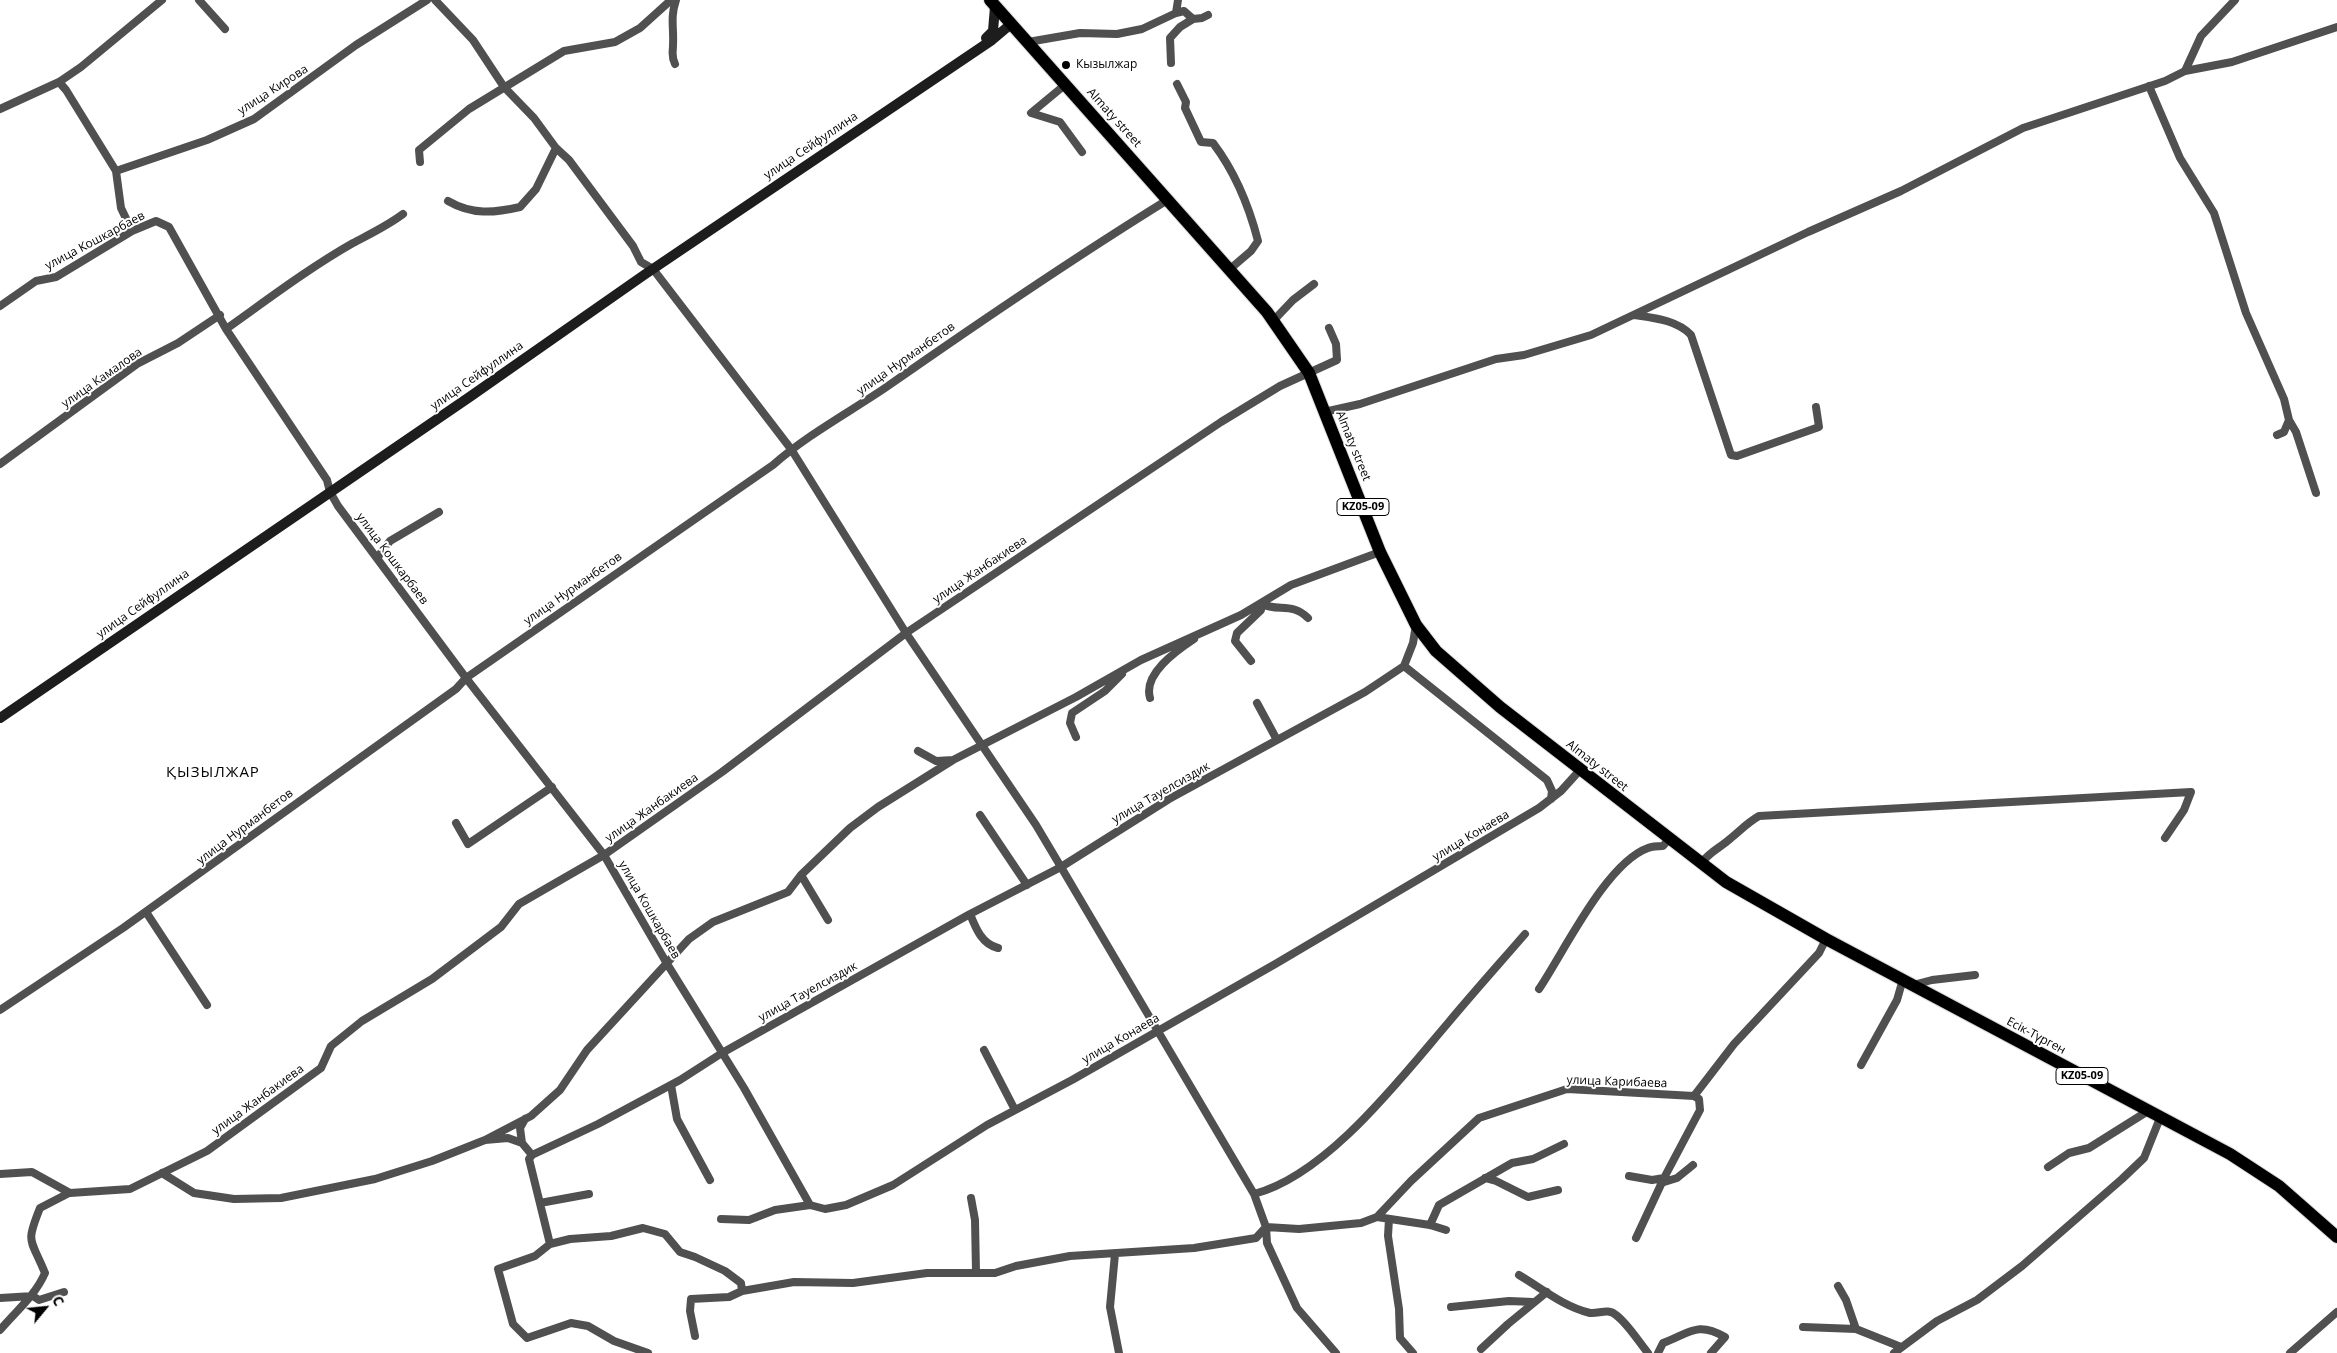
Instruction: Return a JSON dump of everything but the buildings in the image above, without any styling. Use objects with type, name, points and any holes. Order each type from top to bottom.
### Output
[{"type":"main road","name":"Almaty street","points":[[992,3],[1169,199],[1273,321],[1308,373],[1380,552],[1416,625],[1436,651],[1468,681],[1726,882],[1821,935]]},
{"type":"main road","name":"Есік-Түрген","points":[[1821,935],[2230,1154],[2279,1186],[2337,1237]]},
{"type":"street","points":[[0,109],[59,82],[81,67],[162,0]]},
{"type":"street","points":[[199,0],[225,29]]},
{"type":"street","name":"улица Кирова","points":[[116,171],[208,140],[254,118],[356,45],[427,0]]},
{"type":"street","points":[[435,0],[473,40],[504,86],[534,118],[556,148],[569,160],[633,246],[641,262],[653,269],[791,449],[906,633],[983,746],[1061,866],[1254,1194],[1266,1227],[1267,1243],[1297,1308],[1336,1353]]},
{"type":"street","points":[[420,162],[419,150],[469,109],[504,86],[564,50],[615,42],[640,28],[671,0]]},
{"type":"street","points":[[675,64],[671,57],[673,45],[671,22],[676,0]]},
{"type":"street","points":[[1176,13],[1178,0]]},
{"type":"street","points":[[2185,71],[2201,36],[2235,0]]},
{"type":"street","name":"улица Сейфуллина","points":[[969,55],[993,31],[992,3]]},
{"type":"street","points":[[1028,42],[1080,33],[1117,34],[1142,29],[1184,11],[1193,19]]},
{"type":"street","points":[[1171,63],[1170,38],[1180,27],[1193,19],[1208,15]]},
{"type":"street","name":"улица Сейфуллина","points":[[1,716],[969,55],[1011,24]]},
{"type":"street","points":[[1324,412],[1360,404],[1496,359],[1524,355],[1591,336],[1808,232],[1901,191],[2023,128],[2149,86],[2185,71],[2232,62],[2337,27]]},
{"type":"street","points":[[59,82],[66,90],[116,171],[121,208],[132,231]]},
{"type":"street","points":[[1066,84],[1031,113],[1060,122],[1082,152]]},
{"type":"street","points":[[1177,84],[1186,102],[1185,108],[1201,142],[1213,143],[1225,159],[1252,217],[1258,241],[1251,251],[1230,269]]},
{"type":"street","points":[[2149,86],[2180,158],[2214,213],[2246,313],[2284,399],[2288,420],[2296,432],[2316,493]]},
{"type":"street","points":[[448,201],[463,210],[483,211],[520,207],[536,189],[556,148]]},
{"type":"street","name":"улица Нурманбетов","points":[[0,1010],[146,912],[250,839],[296,803],[376,748],[456,689],[466,678],[773,465],[791,449],[1068,262],[1169,199]]},
{"type":"street","points":[[226,329],[290,284],[354,243],[381,230],[403,214]]},
{"type":"street","name":"улица Кошкарбаев","points":[[0,306],[36,281],[56,277],[132,231],[156,221],[170,227],[226,329],[328,480],[330,492],[338,506],[466,678],[604,855],[666,962],[722,1053]]},
{"type":"street","points":[[1273,321],[1293,300],[1314,284]]},
{"type":"street","points":[[1634,315],[1671,322],[1685,328],[1691,335],[1731,455],[1738,456],[1819,427],[1816,406]]},
{"type":"street","name":"улица Камалова","points":[[0,464],[137,364],[178,343],[220,316]]},
{"type":"street","name":"улица Жанбакиева","points":[[69,1192],[130,1189],[207,1151],[320,1068],[331,1046],[362,1021],[432,979],[501,928],[518,904],[604,855],[722,772],[906,633],[1221,422],[1280,386],[1337,360],[1336,344],[1329,328]]},
{"type":"street","points":[[2277,435],[2284,432],[2288,420]]},
{"type":"street","points":[[377,558],[390,541],[439,512]]},
{"type":"street","points":[[162,1173],[194,1193],[234,1198],[281,1198],[376,1179],[432,1161],[485,1140],[526,1119],[560,1090],[586,1050],[689,939],[713,922],[788,892],[801,875],[850,828],[878,807],[953,760],[983,746],[991,738],[1076,697],[1126,668],[1261,604],[1291,585],[1380,552]]},
{"type":"street","points":[[1261,604],[1269,608],[1300,610],[1308,618]]},
{"type":"street","points":[[1251,661],[1235,641],[1237,633],[1262,610],[1261,604]]},
{"type":"street","points":[[1416,625],[1413,644],[1404,666],[1547,780],[1552,791],[1551,799]]},
{"type":"street","points":[[1150,698],[1151,679],[1165,663],[1206,631]]},
{"type":"street","name":"улица Тауелсиздик","points":[[532,1155],[598,1124],[970,914],[1061,866],[1169,799],[1365,692],[1404,666]]},
{"type":"street","points":[[1076,737],[1070,723],[1072,712],[1105,691],[1126,668]]},
{"type":"street","points":[[1257,703],[1277,740]]},
{"type":"street","points":[[918,751],[936,761],[953,760]]},
{"type":"street","name":"улица Конаева","points":[[721,1219],[749,1220],[775,1210],[810,1204],[825,1210],[846,1205],[893,1185],[987,1125],[1157,1031],[1438,868],[1551,799],[1580,770]]},
{"type":"street","points":[[456,823],[468,844],[497,822],[552,787]]},
{"type":"street","points":[[1701,863],[1713,849],[1731,838],[1745,824],[1759,816],[2191,792],[2184,810],[2165,838]]},
{"type":"street","points":[[980,815],[1026,885]]},
{"type":"street","points":[[1539,990],[1594,900],[1617,872],[1636,855],[1648,848],[1663,846],[1669,839]]},
{"type":"street","points":[[801,875],[828,920]]},
{"type":"street","points":[[146,912],[207,1005]]},
{"type":"street","points":[[970,914],[981,937],[989,946],[998,948]]},
{"type":"street","points":[[1254,1194],[1270,1190],[1314,1162],[1355,1129],[1525,934]]},
{"type":"street","points":[[1636,1238],[1662,1180],[1700,1110],[1699,1100],[1694,1096],[1734,1044],[1819,953],[1821,935]]},
{"type":"street","points":[[1861,1065],[1908,982],[1975,975]]},
{"type":"street","points":[[984,1050],[1015,1110]]},
{"type":"street","points":[[722,1053],[810,1204]]},
{"type":"street","points":[[671,1084],[677,1119],[710,1180]]},
{"type":"street","name":"улица Карибаева","points":[[1378,1217],[1411,1181],[1479,1118],[1567,1089],[1694,1096]]},
{"type":"street","points":[[2048,1167],[2069,1154],[2089,1148],[2148,1111]]},
{"type":"street","points":[[1894,1353],[1937,1321],[1977,1300],[2014,1272],[2122,1179],[2144,1158],[2160,1118]]},
{"type":"street","points":[[522,1143],[520,1128],[526,1119]]},
{"type":"street","points":[[485,1140],[508,1138],[522,1143],[532,1155],[529,1159],[550,1244]]},
{"type":"street","points":[[1430,1225],[1438,1205],[1512,1163],[1533,1158],[1564,1144]]},
{"type":"street","points":[[1628,1176],[1652,1180],[1676,1178],[1693,1165]]},
{"type":"street","points":[[0,1174],[32,1172],[69,1192]]},
{"type":"street","points":[[1485,1178],[1496,1181],[1528,1197],[1558,1190]]},
{"type":"street","points":[[0,1330],[32,1296],[45,1272],[32,1248],[30,1233],[40,1208],[69,1192]]},
{"type":"street","points":[[540,1203],[589,1194]]},
{"type":"street","points":[[971,1198],[975,1220],[976,1272]]},
{"type":"street","points":[[695,1336],[690,1299],[729,1297],[742,1291],[794,1282],[853,1283],[927,1273],[995,1273],[1016,1266],[1070,1256],[1194,1248],[1256,1238],[1266,1227],[1299,1228],[1361,1223],[1378,1217],[1430,1225],[1446,1230]]},
{"type":"street","points":[[1389,1219],[1388,1236],[1399,1309],[1400,1338],[1413,1353]]},
{"type":"street","points":[[648,1353],[614,1341],[588,1326],[572,1323],[527,1338],[513,1324],[498,1269],[535,1256],[550,1244],[570,1239],[611,1236],[643,1228],[665,1234],[680,1252],[725,1271],[741,1282],[742,1291]]},
{"type":"street","points":[[1115,1254],[1110,1307],[1119,1353]]},
{"type":"street","points":[[1519,1274],[1558,1301],[1592,1313],[1605,1311],[1615,1314],[1648,1353]]},
{"type":"street","points":[[1838,1286],[1846,1300],[1856,1329]]},
{"type":"street","points":[[0,1298],[32,1296],[40,1300],[64,1292]]},
{"type":"street","points":[[1481,1349],[1533,1302],[1547,1292]]},
{"type":"street","points":[[1452,1307],[1509,1301],[1533,1302]]},
{"type":"street","points":[[2290,1353],[2337,1312]]},
{"type":"street","points":[[1803,1327],[1856,1329],[1901,1347]]},
{"type":"street","points":[[1658,1353],[1663,1342],[1696,1328],[1714,1331],[1725,1337],[1711,1353]]},
{"type":"place","name":"Кызылжар","points":[[1066,65]]},
{"type":"district","name":"ҚЫЗЫЛЖАР","points":[[213,773]]}]
